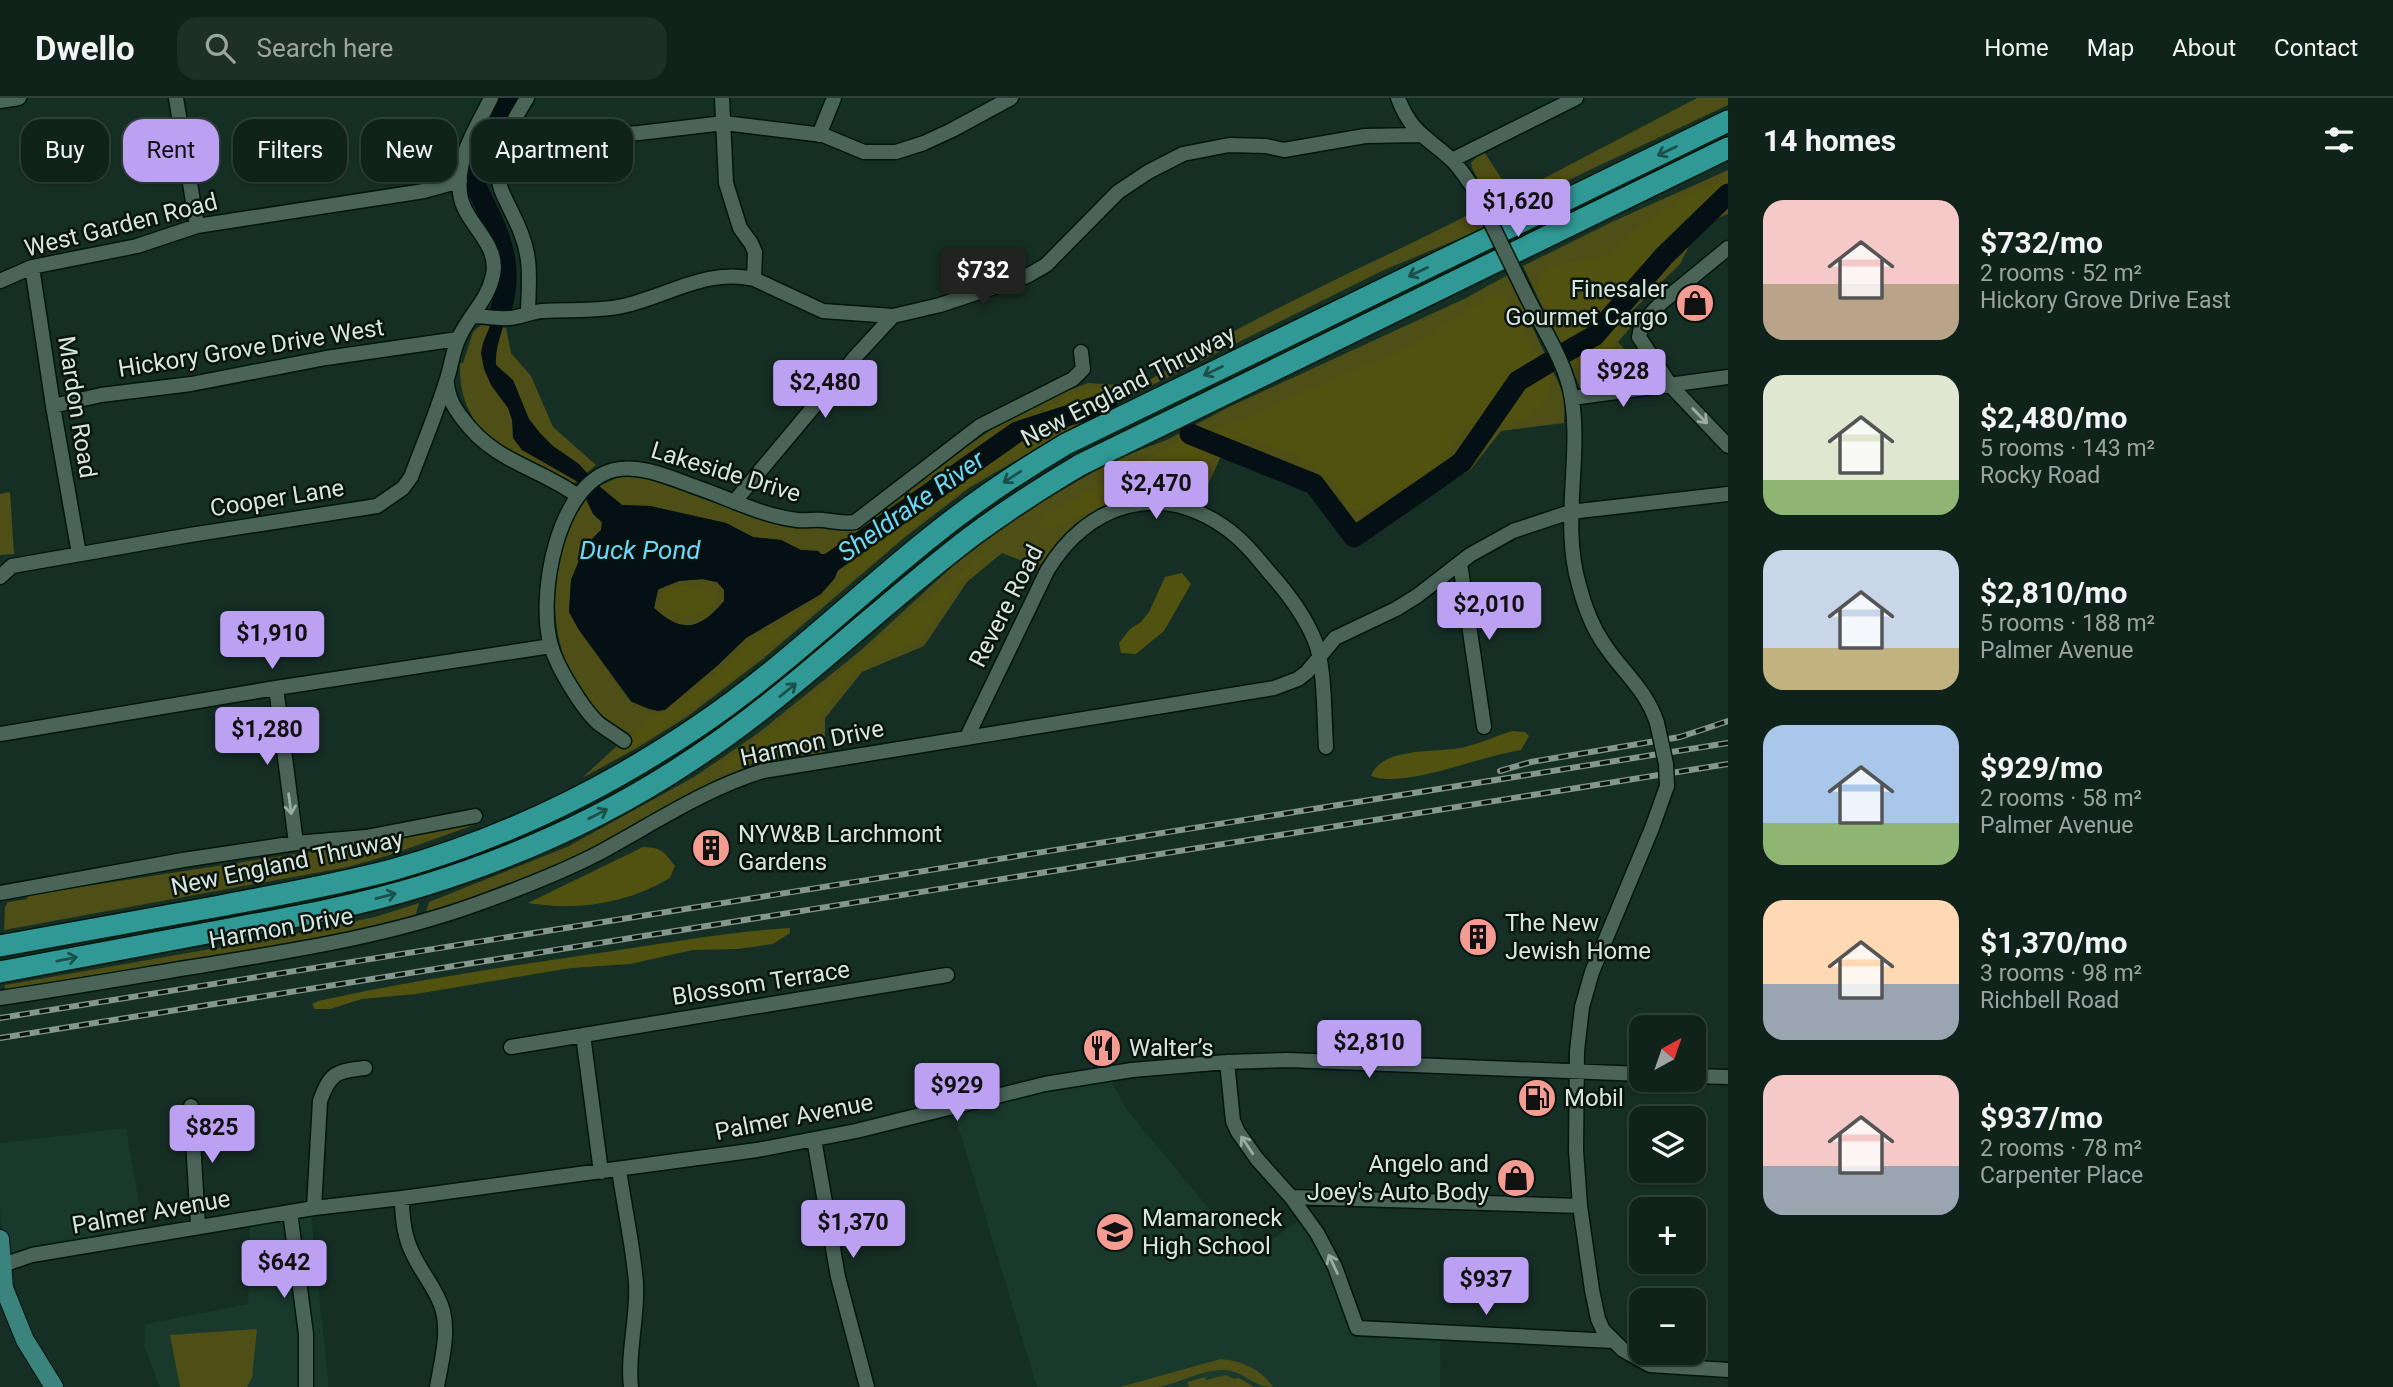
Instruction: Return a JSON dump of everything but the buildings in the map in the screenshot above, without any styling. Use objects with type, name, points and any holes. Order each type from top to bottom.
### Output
[{"type":"highway","name":"New England Thruway","points":[[0,946],[358,878],[435,856],[553,809],[628,770],[699,726],[765,676],[960,514],[994,489],[1066,444],[1728,121]]},
{"type":"highway","name":"New England Thruway","points":[[0,972],[373,900],[477,868],[580,824],[654,784],[725,737],[792,686],[973,536],[1043,487],[1080,465],[1728,148]]},
{"type":"main road","points":[[0,1239],[4,1288],[25,1340],[54,1387]]},
{"type":"street","points":[[0,101],[19,98]]},
{"type":"street","points":[[176,98],[197,226]]},
{"type":"street","points":[[460,181],[463,154],[491,98]]},
{"type":"street","points":[[516,119],[527,98]]},
{"type":"street","points":[[722,98],[726,183],[740,228],[755,252],[754,279]]},
{"type":"street","points":[[819,135],[834,98]]},
{"type":"street","points":[[633,133],[724,123],[819,135],[864,152],[896,152],[924,143],[1011,98]]},
{"type":"street","points":[[1398,98],[1405,115],[1420,135],[1452,160],[1478,195],[1560,363],[1572,398],[1574,431],[1570,512],[1573,559],[1579,585],[1596,629],[1612,655],[1646,696],[1657,723],[1666,764],[1667,786],[1653,828],[1592,972],[1582,1007],[1577,1071],[1576,1150],[1580,1206],[1598,1319],[1613,1341],[1650,1365],[1728,1370]]},
{"type":"street","points":[[1452,160],[1576,98]]},
{"type":"street","points":[[479,316],[510,318],[541,311],[583,312],[624,306],[691,282],[743,276],[823,311],[893,316],[940,305],[1027,276],[1046,265],[1118,192],[1148,172],[1183,154],[1229,145],[1266,146],[1284,150],[1366,136],[1420,135]]},
{"type":"street","name":"West Garden Road","points":[[0,281],[32,267],[136,246],[197,226],[424,191],[460,181]]},
{"type":"street","name":"Cooper Lane","points":[[0,577],[12,566],[377,506],[403,488],[411,477],[447,380],[458,339],[479,316],[494,264],[489,246],[460,196],[460,181]]},
{"type":"street","points":[[499,182],[517,220],[528,257],[528,314]]},
{"type":"street","points":[[1728,248],[1661,303],[1642,323],[1639,337],[1671,386],[1728,446]]},
{"type":"street","name":"Mardon Road","points":[[32,267],[79,554]]},
{"type":"street","points":[[735,500],[893,316]]},
{"type":"street","name":"Hickory Grove Drive West","points":[[53,406],[101,395],[191,384],[326,358],[458,339]]},
{"type":"street","name":"Lakeside Drive","points":[[624,741],[597,722],[583,705],[551,646],[547,609],[550,572],[567,514],[595,478],[613,470],[634,468],[667,476],[766,512],[797,520],[855,522],[980,426],[1073,379],[1083,369],[1081,352]]},
{"type":"street","points":[[1572,398],[1728,377]]},
{"type":"street","points":[[447,380],[449,400],[475,436],[495,452],[580,494]]},
{"type":"street","name":"Harmon Drive","points":[[1,998],[280,953],[396,929],[475,905],[540,880],[593,856],[744,777],[787,766],[1273,688],[1298,679],[1307,672],[1335,638],[1396,609],[1493,541],[1513,531],[1570,512],[1728,494]]},
{"type":"street","name":"Revere Road","points":[[967,737],[1059,550],[1094,519],[1122,507],[1149,503],[1192,510],[1224,526],[1241,540],[1287,592],[1315,640],[1319,655],[1326,747]]},
{"type":"street","points":[[1460,563],[1484,727]]},
{"type":"street","points":[[0,734],[551,646]]},
{"type":"street","points":[[276,688],[296,844]]},
{"type":"street","points":[[0,893],[183,860],[366,837],[475,816]]},
{"type":"street","name":"Blossom Terrace","points":[[511,1047],[947,975]]},
{"type":"street","points":[[583,1035],[601,1172]]},
{"type":"street","name":"Palmer Avenue","points":[[1,1266],[32,1255],[314,1208],[402,1199],[757,1150],[1045,1084],[1132,1070],[1227,1062],[1315,1061],[1629,1073]]},
{"type":"street","points":[[1227,1062],[1233,1121],[1238,1132],[1317,1233],[1335,1267],[1357,1328],[1613,1341]]},
{"type":"street","points":[[314,1208],[320,1101],[326,1084],[343,1070],[365,1068]]},
{"type":"street","points":[[1706,1076],[1728,1077]]},
{"type":"street","points":[[191,1105],[198,1226]]},
{"type":"street","points":[[814,1139],[838,1277],[867,1387]]},
{"type":"street","points":[[619,1169],[636,1281],[631,1387]]},
{"type":"street","points":[[1291,1197],[1580,1206]]},
{"type":"street","points":[[402,1199],[402,1214],[411,1252],[437,1295],[443,1312],[446,1333],[437,1387]]},
{"type":"street","points":[[290,1212],[306,1334],[306,1387]]},
{"type":"shaded area","points":[[1697,98],[1728,98],[1728,105],[1562,183],[1499,218],[1472,168],[1471,163],[1483,150],[1512,195]]},
{"type":"shaded area","points":[[1728,170],[1728,214],[1718,218],[1693,239],[1680,264],[1624,319],[1630,328],[1618,342],[1626,351],[1643,359],[1646,370],[1640,378],[1592,389],[1580,387],[1523,266],[1614,221]]},
{"type":"shaded area","points":[[1728,179],[1728,206],[1705,220],[1688,237],[1677,254],[1622,314],[1609,368],[1597,377],[1579,371],[1538,291],[1545,271],[1565,263],[1611,253],[1630,235],[1673,204]]},
{"type":"shaded area","points":[[1476,211],[1485,228],[1384,270],[1104,409],[969,488],[905,537],[764,658],[688,716],[582,778],[630,734],[599,713],[584,696],[563,655],[558,632],[555,585],[558,562],[565,535],[586,498],[602,523],[601,530],[585,546],[571,580],[569,612],[631,702],[717,666],[746,638],[821,594],[829,564],[818,551],[801,550],[781,540],[753,537],[726,523],[650,506],[622,505],[599,486],[623,475],[640,476],[767,521],[854,529],[992,429],[1039,402],[1088,383],[1131,386],[1136,389],[1218,340],[1303,295]]},
{"type":"shaded area","points":[[1508,275],[1565,397],[1564,423],[1501,431],[1471,469],[1352,546],[1301,484],[1297,486],[1224,450],[1197,508],[1135,498],[1101,509],[1075,524],[1038,567],[1002,553],[967,582],[924,646],[862,672],[825,718],[825,752],[752,764],[568,860],[426,913],[429,902],[567,847],[694,777],[757,734],[860,651],[967,553],[1043,501],[1114,460],[1169,439],[1229,407],[1466,298]]},
{"type":"shaded area","points":[[1495,293],[1505,298],[1551,378],[1550,394],[1545,403],[1529,416],[1489,434],[1465,427],[1443,465],[1427,480],[1405,487],[1369,508],[1345,508],[1342,495],[1330,478],[1289,452],[1239,437],[1224,441],[1204,472],[1182,489],[1144,493],[1120,499],[1053,529],[1037,526],[1045,515],[1175,444],[1248,417],[1404,350]]},
{"type":"shaded area","points":[[481,325],[506,328],[511,353],[531,376],[553,427],[596,465],[576,482],[572,484],[511,453],[479,426],[468,409],[462,388],[460,363],[463,363],[473,332]]},
{"type":"shaded area","points":[[1099,388],[1116,390],[1126,399],[1045,437],[989,472],[928,516],[728,683],[652,736],[623,754],[614,754],[646,721],[711,678],[750,641],[810,606],[837,584],[852,557],[868,543],[942,494],[995,452],[998,436],[1008,427],[1044,411],[1075,392]]},
{"type":"shaded area","points":[[10,492],[14,554],[0,555],[0,494]]},
{"type":"shaded area","points":[[986,553],[982,561],[956,588],[921,640],[867,665],[849,678],[823,709],[809,740],[801,748],[723,771],[725,763],[806,702],[916,607]]},
{"type":"shaded area","points":[[1182,573],[1191,584],[1164,631],[1136,654],[1121,653],[1119,643],[1149,612],[1165,577]]},
{"type":"shaded area","points":[[702,579],[717,582],[724,589],[725,601],[699,623],[682,625],[654,608],[658,590],[679,581]]},
{"type":"shaded area","points":[[676,586],[692,586],[716,593],[717,600],[705,612],[682,616],[667,609],[661,602],[664,592]]},
{"type":"shaded area","points":[[1512,731],[1525,732],[1529,736],[1521,750],[1423,775],[1386,779],[1371,776],[1377,766],[1399,755],[1465,747]]},
{"type":"shaded area","points":[[482,822],[348,867],[4,930],[5,907],[8,902],[27,899],[28,895],[354,845]]},
{"type":"shaded area","points":[[643,847],[659,849],[668,857],[675,866],[670,878],[636,894],[601,903],[565,906],[528,903]]},
{"type":"shaded area","points":[[419,903],[415,918],[362,932],[5,990],[5,985],[284,936],[375,917]]},
{"type":"shaded area","points":[[790,928],[790,933],[773,944],[738,949],[693,950],[630,964],[571,968],[416,994],[362,999],[330,1009],[315,1009],[312,1004],[389,986],[497,968],[698,938]]},
{"type":"shaded area","name":"Mamaroneck High School","points":[[1109,1076],[1127,1110],[1211,1211],[1230,1217],[1254,1253],[1299,1220],[1331,1276],[1355,1337],[1441,1340],[1440,1387],[1037,1387],[953,1109]]},
{"type":"shaded area","points":[[126,1128],[144,1232],[6,1258],[0,1210],[0,1143]]},
{"type":"shaded area","points":[[311,1216],[329,1387],[160,1387],[144,1345],[146,1324],[248,1304],[250,1225]]},
{"type":"shaded area","points":[[257,1329],[252,1378],[247,1387],[180,1387],[170,1335]]},
{"type":"shaded area","points":[[1221,1359],[1251,1367],[1263,1375],[1273,1387],[1223,1370],[1207,1372],[1159,1387],[1120,1387]]},
{"type":"shaded area","points":[[1226,1375],[1239,1378],[1254,1387],[1189,1387],[1187,1382],[1205,1377],[1206,1380]]},
{"type":"water","name":"Duck Pond","points":[[506,287],[508,307],[496,365],[513,380],[529,419],[553,446],[579,464],[599,486],[622,505],[650,506],[726,523],[753,537],[781,540],[801,550],[818,551],[838,570],[835,578],[821,594],[746,638],[665,710],[649,709],[632,702],[579,630],[569,612],[571,580],[585,546],[601,530],[602,522],[593,514],[578,482],[522,450],[513,438],[508,408],[491,385],[484,369],[481,353]],"holes":[[[702,579],[717,582],[724,590],[724,601],[699,623],[682,625],[654,608],[658,589],[679,581]]]},
{"type":"waterway","name":"Sheldrake River","points":[[499,315],[506,279],[502,246],[474,182],[491,135],[511,98]]},
{"type":"waterway","name":"Sheldrake River","points":[[1566,352],[1594,336],[1664,256],[1728,194]]},
{"type":"waterway","name":"Sheldrake River","points":[[1190,434],[1314,484],[1354,537],[1462,462],[1518,381],[1548,363]]},
{"type":"waterway","name":"Sheldrake River","points":[[803,567],[829,564],[1017,432],[1107,403]]},
{"type":"railway","points":[[1500,771],[1531,762],[1680,737],[1728,721]]},
{"type":"railway","points":[[0,1018],[1728,743]]},
{"type":"railway","points":[[0,1038],[1728,764]]},
{"type":"place","name":"Finesaler Gourmet Cargo","points":[[1695,303]]},
{"type":"place","name":"NYW&B Larchmont Gardens","points":[[711,848]]},
{"type":"place","name":"The New Jewish Home","points":[[1478,937]]},
{"type":"place","name":"Walter’s","points":[[1102,1048]]},
{"type":"place","name":"Mobil","points":[[1537,1098]]},
{"type":"place","name":"Angelo and Joey's Auto Body","points":[[1516,1178]]},
{"type":"place","name":"Mamaroneck High School","points":[[1115,1232]]}]
